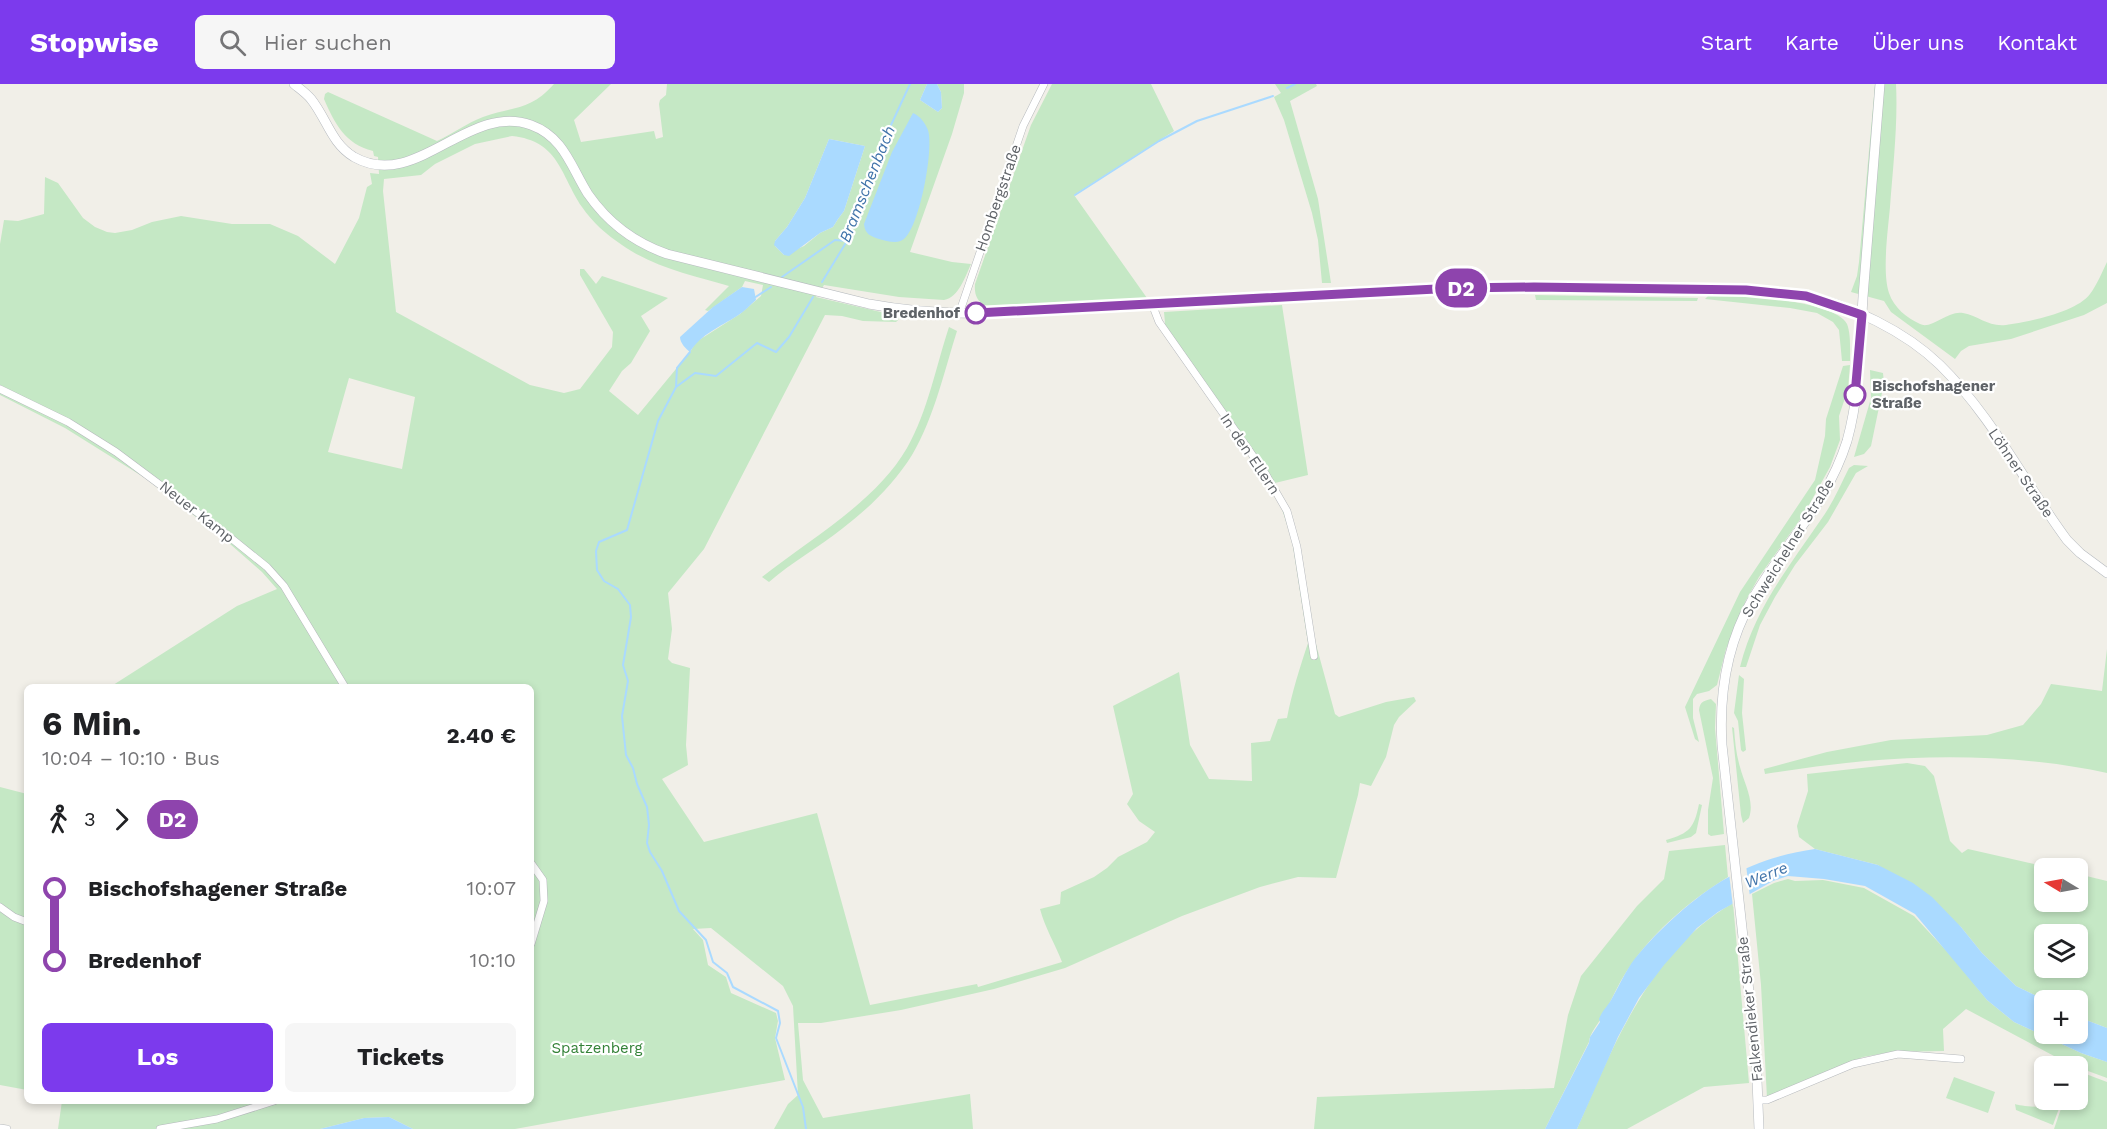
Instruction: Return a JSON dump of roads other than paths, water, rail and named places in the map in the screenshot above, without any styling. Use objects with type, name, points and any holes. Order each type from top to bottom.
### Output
[{"type":"main road","name":"Löhner Straße","points":[[294,84],[312,99],[335,140],[344,150],[374,164],[408,162],[474,129],[489,124],[512,122],[530,125],[545,132],[560,145],[598,207],[609,220],[635,240],[667,254],[878,305],[927,312],[959,314],[1455,288],[1746,290],[1806,296],[1862,315],[1886,326],[1938,363],[1964,391],[1987,422],[2067,540],[2107,573]]},
{"type":"main road","points":[[1862,315],[1880,84]]},
{"type":"main road","name":"Schweichelner Straße","points":[[1738,890],[1720,718],[1727,668],[1751,601],[1808,521],[1830,483],[1841,458],[1854,409],[1862,315]]},
{"type":"main road","name":"Falkendieker Straße","points":[[1738,890],[1759,1100],[1759,1129]]},
{"type":"street","name":"Hombergstraße","points":[[959,314],[1023,126],[1044,84]]},
{"type":"street","name":"In den Ellern","points":[[1152,304],[1159,322],[1265,473],[1287,511],[1296,547],[1314,656]]},
{"type":"street","name":"Neuer Kamp","points":[[0,389],[68,422],[116,452],[189,505],[267,567],[284,586],[343,684]]},
{"type":"street","points":[[534,867],[543,880],[544,901],[534,934]]},
{"type":"street","points":[[0,907],[24,921]]},
{"type":"street","points":[[1759,1100],[1767,1100],[1853,1065],[1898,1054],[1961,1059]]},
{"type":"street","points":[[160,1129],[217,1119],[264,1104]]},
{"type":"street","points":[[0,1128],[7,1129]]},
{"type":"water","points":[[927,84],[937,84],[941,92],[942,108],[938,112],[920,100]]},
{"type":"water","points":[[913,113],[922,120],[928,130],[929,140],[927,169],[916,218],[911,230],[902,240],[896,242],[879,239],[867,232],[864,224],[892,152]]},
{"type":"water","points":[[829,139],[865,146],[844,211],[833,227],[820,233],[789,256],[784,255],[774,245],[775,241],[787,227],[805,198]]},
{"type":"water","points":[[742,287],[754,289],[756,300],[740,314],[705,336],[690,352],[688,351],[680,337],[713,307]]},
{"type":"water","name":"Werre","points":[[1815,849],[1878,865],[1913,883],[1932,897],[1982,953],[2016,986],[2034,995],[2034,1031],[2014,1022],[1987,1000],[1915,914],[1865,886],[1788,876],[1773,881],[1718,912],[1697,928],[1664,965],[1639,998],[1618,1037],[1577,1129],[1545,1129],[1590,1037],[1600,1022],[1599,1019],[1625,973],[1650,941],[1675,916],[1715,885],[1769,859]]},
{"type":"water","points":[[2088,1021],[2107,1028],[2107,1062],[2062,1044],[2088,1044]]},
{"type":"water","points":[[389,1117],[413,1129],[320,1129],[364,1118]]},
{"type":"waterway","name":"Bramschenbach","points":[[822,282],[847,241],[885,138],[910,84]]},
{"type":"waterway","points":[[1287,88],[1295,84]]},
{"type":"waterway","points":[[1075,195],[1159,141],[1197,121],[1273,96]]},
{"type":"waterway","points":[[782,277],[835,240],[847,241]]},
{"type":"waterway","points":[[754,298],[771,287]]},
{"type":"waterway","name":"Bramschenbach","points":[[806,1129],[803,1107],[776,1038],[780,1023],[778,1011],[733,987],[727,973],[713,962],[706,940],[679,911],[662,871],[650,852],[647,843],[649,825],[647,807],[626,755],[622,716],[628,681],[623,665],[631,617],[630,605],[618,589],[604,581],[597,570],[596,551],[599,542],[627,530],[658,421],[676,387],[695,373],[716,376],[757,343],[776,352],[789,337],[813,297]]},
{"type":"waterway","points":[[676,387],[677,368],[690,352]]},
{"type":"place","name":"Bredenhof","points":[[976,313]]},
{"type":"place","name":"Bischofshagener Straße","points":[[1855,395]]},
{"type":"park label","name":"Spatzenberg","points":[[597,1048]]}]
